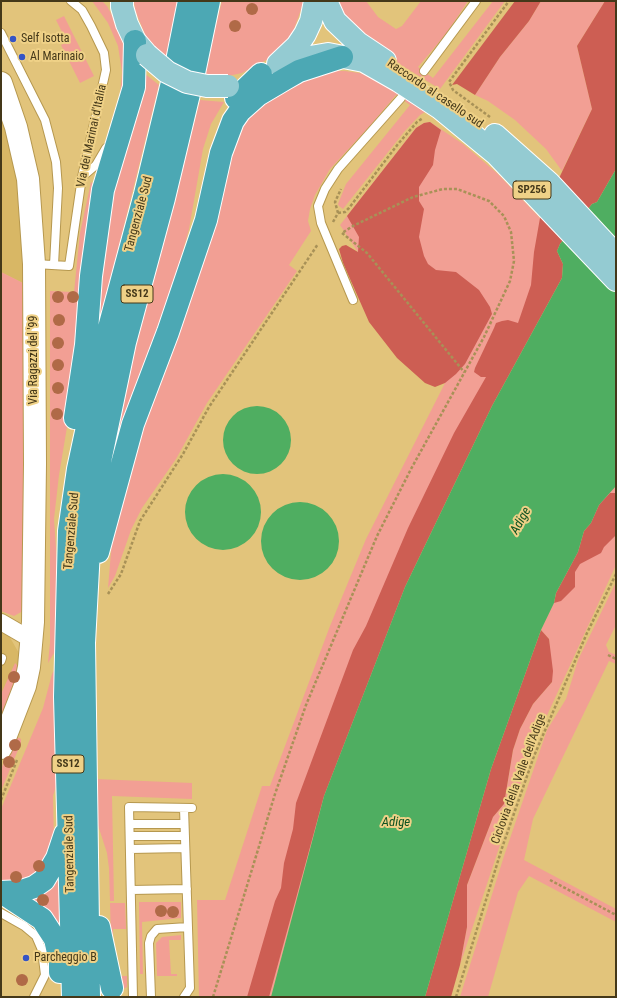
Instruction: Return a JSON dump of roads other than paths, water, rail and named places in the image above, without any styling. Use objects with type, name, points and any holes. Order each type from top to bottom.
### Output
[{"type":"highway","name":"Tangenziale Sud","points":[[73,997],[66,697],[69,532],[78,469],[106,339],[147,187],[190,1]]},
{"type":"highway","name":"Tangenziale Sud","points":[[89,997],[84,643],[86,592],[93,510],[99,466],[109,413],[125,342],[164,198],[194,73],[209,1]]},
{"type":"highway","points":[[69,532],[65,493],[86,345],[91,276],[103,190],[134,87],[141,48]]},
{"type":"highway","points":[[86,592],[109,516],[122,460],[133,424],[206,220],[224,143],[233,121],[240,111],[258,95],[285,79],[300,71],[342,57]]},
{"type":"highway","points":[[188,272],[205,172],[219,125],[228,107],[261,74]]},
{"type":"highway","points":[[1,892],[22,891],[34,887],[44,880],[57,858],[70,818]]},
{"type":"highway","points":[[87,850],[102,950],[115,993]]},
{"type":"highway","points":[[1,892],[42,919],[55,938],[60,961],[61,997]]},
{"type":"main road","points":[[120,3],[127,24],[141,48],[167,72],[187,82],[207,86],[228,86],[245,82],[281,62],[297,46],[305,34],[311,21],[315,1]]},
{"type":"main road","name":"Raccordo al casello sud","points":[[326,1],[335,21],[358,43],[442,104],[495,135],[530,164],[616,255]]},
{"type":"main road","name":"Raccordo al casello sud","points":[[281,62],[328,54],[364,62],[400,90],[442,104],[496,154],[616,280]]},
{"type":"street","name":"Via Ragazzi del '99","points":[[1,83],[16,127],[44,265],[35,464],[32,640],[25,686],[1,748]]},
{"type":"street","points":[[1,622],[32,640]]},
{"type":"lane","name":"Via dei Marinai d'Italia","points":[[1,33],[45,120],[56,162],[58,188],[44,265],[69,266],[82,177],[102,92],[106,62],[104,53],[82,10],[71,1]]},
{"type":"lane","points":[[424,71],[476,1]]},
{"type":"lane","points":[[354,300],[318,213],[318,206],[325,189],[338,169],[400,90]]},
{"type":"lane","points":[[82,177],[96,166],[127,109]]},
{"type":"lane","points":[[133,997],[132,890],[129,807],[188,808],[184,824],[190,988],[184,997]]},
{"type":"lane","points":[[130,824],[184,824]]},
{"type":"lane","points":[[130,836],[185,836]]},
{"type":"lane","points":[[130,849],[185,848]]},
{"type":"lane","points":[[132,890],[186,889]]},
{"type":"lane","points":[[1,913],[24,926],[36,936],[42,950],[45,975],[34,997]]},
{"type":"lane","points":[[151,997],[150,936],[157,929],[188,927]]},
{"type":"water","name":"Adige","points":[[616,169],[616,486],[599,505],[591,523],[584,531],[578,552],[556,593],[554,603],[541,630],[491,769],[425,997],[271,997],[324,796],[405,587],[492,406],[562,278],[563,264],[557,251],[560,244],[592,204],[597,202]]},
{"type":"water","points":[[250,406],[264,406],[276,411],[286,421],[291,433],[291,447],[286,459],[276,469],[264,474],[250,474],[238,469],[228,459],[223,447],[223,433],[228,421],[238,411]]},
{"type":"water","points":[[223,474],[237,477],[250,485],[258,498],[261,512],[258,526],[250,539],[237,547],[223,550],[209,547],[196,539],[188,526],[185,512],[188,498],[196,485],[209,477]]},
{"type":"water","points":[[300,502],[315,505],[327,514],[336,526],[339,541],[336,556],[327,568],[315,577],[300,580],[285,577],[273,568],[264,556],[261,541],[264,526],[273,514],[285,505]]},
{"type":"place","name":"Self Isotta","points":[[13,39]]},
{"type":"place","name":"Al Marinaio","points":[[22,57]]},
{"type":"place","name":"Parcheggio B","points":[[26,958]]}]
